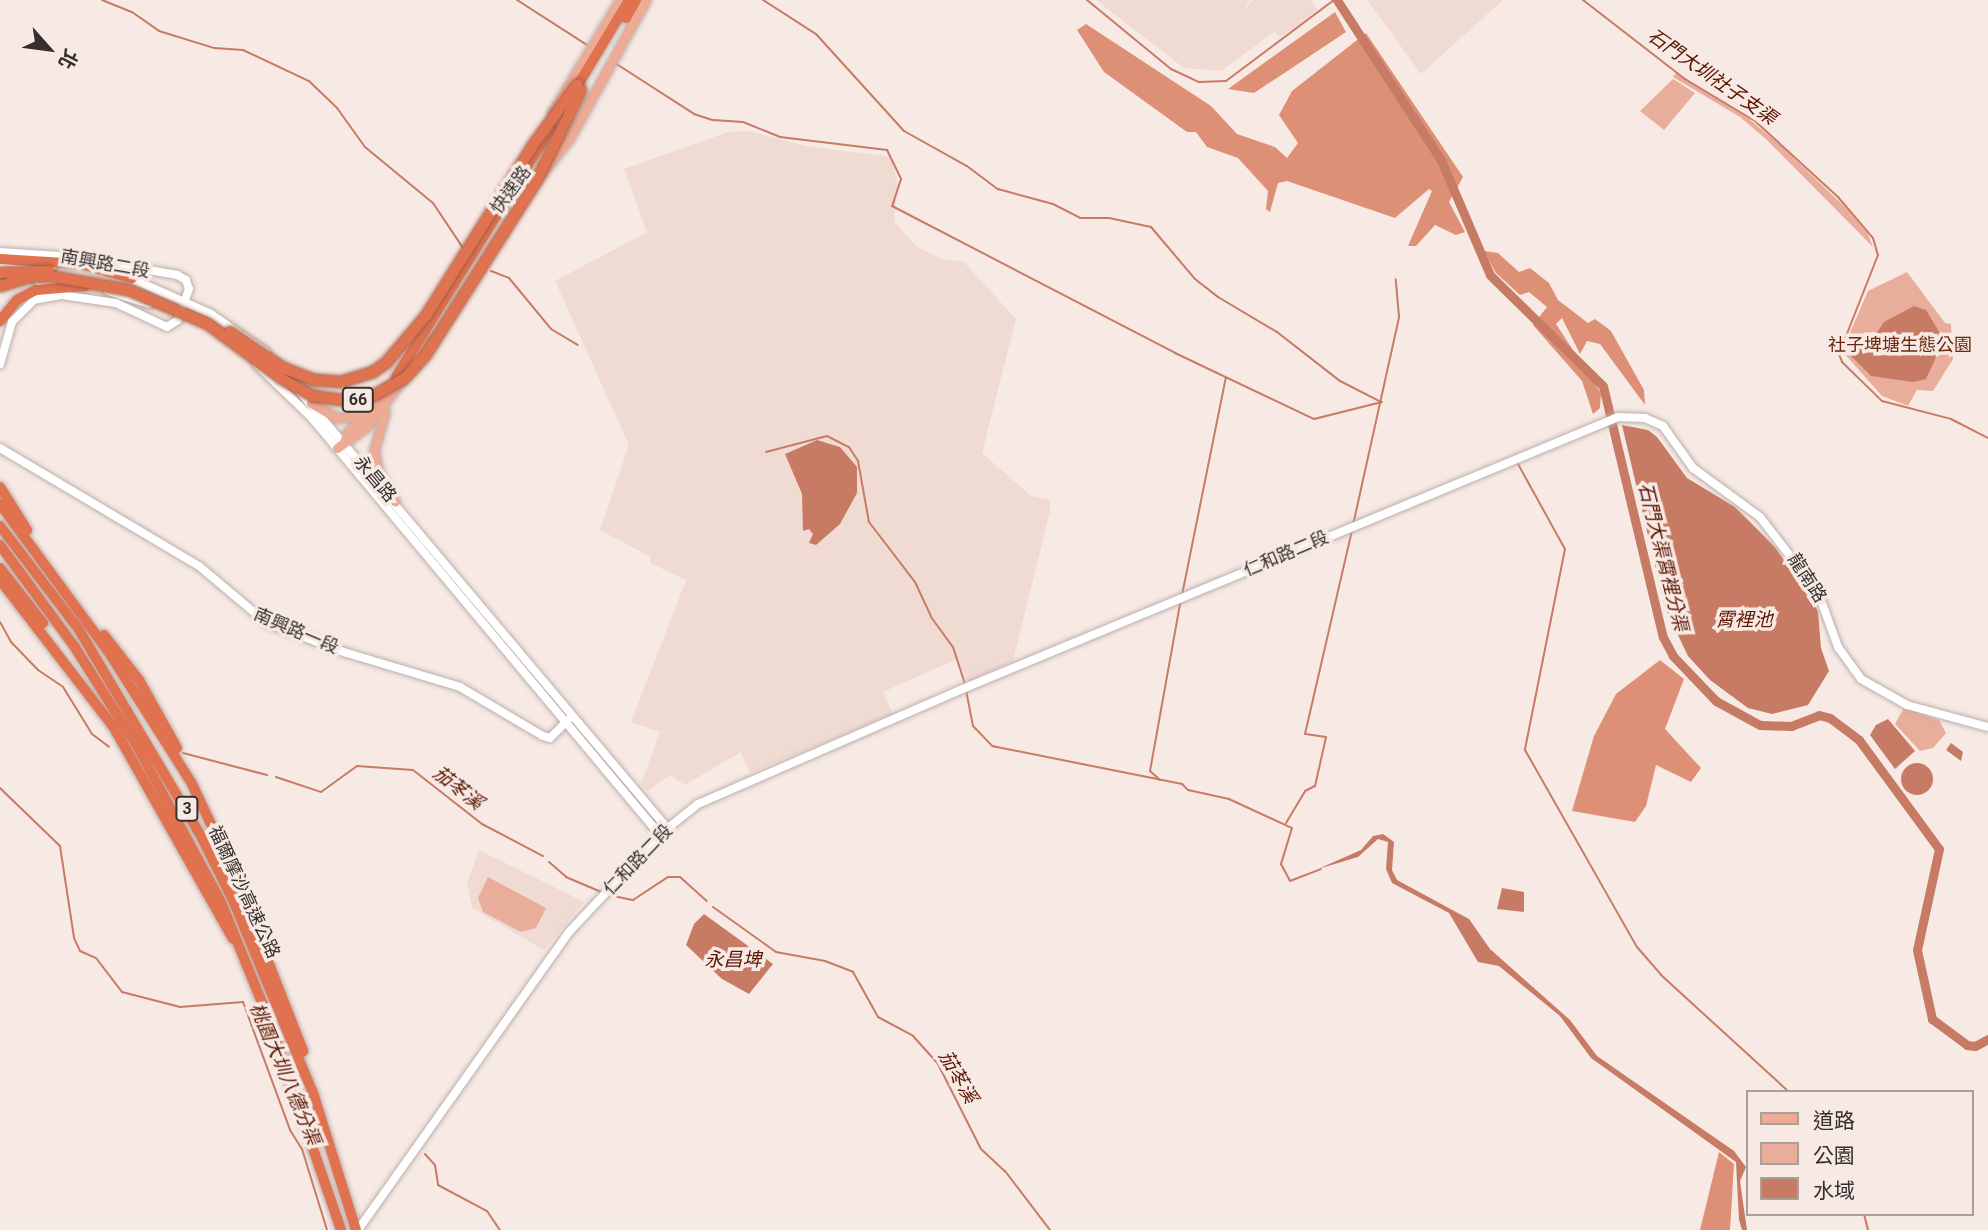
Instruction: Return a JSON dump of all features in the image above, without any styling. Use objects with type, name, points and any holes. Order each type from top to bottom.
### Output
[{"type":"highway","name":"66","points":[[0,284],[30,277],[55,277],[128,290],[208,324],[282,379],[313,396],[348,401],[375,395],[405,378],[425,356],[537,180],[580,87],[628,0]]},
{"type":"highway","name":"66","points":[[0,270],[79,272],[130,284],[211,320],[302,377],[328,382],[357,378],[373,372],[408,342],[534,144],[580,87],[636,0]]},
{"type":"highway","points":[[396,377],[580,87]]},
{"type":"highway","points":[[415,359],[478,251]]},
{"type":"highway","points":[[0,259],[81,264],[132,278]]},
{"type":"highway","points":[[0,321],[17,300],[36,290],[85,286]]},
{"type":"highway","points":[[0,487],[27,530]]},
{"type":"highway","points":[[0,497],[139,680],[192,784],[246,903],[303,1051],[314,1096]]},
{"type":"highway","points":[[0,504],[108,651],[192,784]]},
{"type":"highway","name":"福爾摩沙高速公路","points":[[0,526],[78,628],[183,802],[233,900],[314,1096],[357,1230]]},
{"type":"highway","name":"福爾摩沙高速公路","points":[[0,545],[74,646],[137,746],[194,848],[245,957],[341,1230]]},
{"type":"highway","points":[[0,568],[35,613],[92,696],[245,957]]},
{"type":"highway","points":[[0,580],[92,696]]},
{"type":"main road","name":"快速路","points":[[341,445],[348,432],[378,403],[396,377],[620,0]]},
{"type":"main road","name":"快速路","points":[[393,394],[443,322],[522,198],[557,158],[646,0]]},
{"type":"main road","name":"快速路","points":[[509,178],[550,118]]},
{"type":"main road","name":"南興路二段","points":[[0,252],[74,257],[177,275],[188,284],[186,301]]},
{"type":"main road","name":"永昌路","points":[[0,270],[82,269],[132,278],[186,301],[267,352],[311,403],[341,445],[569,718],[652,810],[664,831]]},
{"type":"main road","name":"永昌路","points":[[0,284],[85,286],[180,315],[259,367],[341,445],[395,502],[569,718],[640,811],[664,831]]},
{"type":"main road","points":[[0,364],[12,322],[41,298],[70,295],[116,303],[139,311],[163,327],[180,315],[186,301]]},
{"type":"main road","points":[[443,322],[460,310]]},
{"type":"main road","points":[[341,445],[367,426],[393,394]]},
{"type":"main road","points":[[393,394],[377,427],[374,450],[378,471],[395,502]]},
{"type":"main road","points":[[311,403],[345,419],[365,414],[378,403]]},
{"type":"main road","name":"仁和路二段","points":[[357,1230],[372,1215],[414,1156],[551,955],[679,817],[737,784],[1615,418],[1629,415],[1663,426]]},
{"type":"main road","name":"龍南路","points":[[1663,426],[1693,468],[1746,503],[1786,547],[1818,592],[1838,647],[1861,679],[1907,705],[1988,727]]},
{"type":"main road","name":"南興路一段","points":[[0,449],[199,566],[267,623],[347,653],[460,687],[543,736],[550,738],[569,718]]},
{"type":"main road","points":[[652,810],[679,817]]},
{"type":"main road","points":[[640,811],[650,833],[646,850]]},
{"type":"shaded area","points":[[1096,0],[1250,0],[1246,7],[1257,17],[1247,7],[1253,0],[1311,0],[1318,10],[1281,37],[1274,32],[1221,71],[1184,68]]},
{"type":"shaded area","points":[[1367,0],[1503,0],[1421,74]]},
{"type":"shaded area","points":[[1335,12],[1346,32],[1254,93],[1228,89]]},
{"type":"shaded area","points":[[1086,24],[1211,106],[1237,134],[1275,147],[1287,158],[1298,143],[1279,115],[1292,91],[1366,33],[1463,177],[1449,202],[1465,232],[1456,235],[1435,225],[1416,246],[1408,246],[1432,191],[1429,189],[1395,218],[1287,181],[1278,183],[1270,212],[1266,209],[1268,191],[1238,158],[1207,147],[1196,132],[1187,132],[1104,72],[1077,30]]},
{"type":"shaded area","points":[[749,131],[806,146],[892,157],[898,185],[894,221],[917,247],[945,260],[963,261],[1016,319],[982,453],[1031,496],[1050,500],[1050,511],[1013,661],[968,682],[957,659],[883,692],[893,714],[750,773],[741,752],[685,785],[670,775],[648,791],[641,784],[660,732],[631,722],[686,580],[650,563],[651,557],[600,530],[629,445],[555,281],[647,232],[624,169],[728,132]]},
{"type":"shaded area","points":[[1484,251],[1498,253],[1519,272],[1530,268],[1549,283],[1558,300],[1588,323],[1595,319],[1611,331],[1644,390],[1645,405],[1600,344],[1587,341],[1580,354],[1562,318],[1556,324],[1601,393],[1600,408],[1593,414],[1582,381],[1533,325],[1547,307],[1529,292],[1520,295],[1496,273]]},
{"type":"shaded area","points":[[1660,660],[1684,679],[1665,729],[1701,768],[1691,782],[1656,765],[1646,806],[1635,822],[1572,811],[1594,736],[1616,694]]},
{"type":"shaded area","points":[[479,850],[584,902],[544,950],[472,908],[467,884]]},
{"type":"shaded area","points":[[1719,1152],[1734,1164],[1730,1230],[1700,1230]]},
{"type":"green space","points":[[1676,73],[1748,118],[1780,145],[1846,208],[1868,234],[1873,247],[1766,139],[1740,117],[1673,77]]},
{"type":"green space","points":[[1673,79],[1695,93],[1664,130],[1640,111]]},
{"type":"green space","name":"社子埤塘生態公園","points":[[1907,272],[1945,323],[1951,324],[1953,359],[1933,391],[1917,390],[1908,406],[1882,396],[1842,351],[1868,291]]},
{"type":"green space","points":[[1904,708],[1939,720],[1946,733],[1933,748],[1920,751],[1895,724]]},
{"type":"green space","points":[[488,877],[546,908],[536,928],[521,932],[483,912],[478,898]]},
{"type":"water","points":[[1914,306],[1926,310],[1944,340],[1926,379],[1913,382],[1871,376],[1851,356],[1851,351],[1874,337],[1884,322]]},
{"type":"water","name":"霄裡池","points":[[1622,425],[1648,430],[1657,437],[1687,478],[1735,507],[1775,547],[1796,577],[1818,611],[1821,648],[1829,671],[1808,705],[1772,714],[1748,708],[1710,680],[1688,656],[1665,608]]},
{"type":"water","points":[[817,440],[840,447],[857,467],[857,493],[840,524],[816,545],[809,543],[813,534],[809,529],[803,531],[802,494],[785,454]]},
{"type":"water","points":[[1888,719],[1915,751],[1895,769],[1870,735],[1876,725]]},
{"type":"water","points":[[1951,743],[1963,752],[1961,761],[1946,750]]},
{"type":"water","points":[[1917,763],[1928,768],[1933,779],[1928,790],[1917,795],[1906,790],[1901,779],[1906,768]]},
{"type":"water","points":[[1383,834],[1394,842],[1392,870],[1397,880],[1469,919],[1490,949],[1570,1020],[1597,1056],[1734,1151],[1746,1167],[1740,1181],[1747,1230],[1742,1230],[1739,1220],[1736,1162],[1591,1058],[1560,1016],[1499,966],[1478,962],[1449,913],[1392,883],[1386,869],[1388,842],[1378,839],[1358,857],[1318,869],[1361,850],[1373,836]]},
{"type":"water","points":[[1502,888],[1524,892],[1524,912],[1497,909]]},
{"type":"water","name":"永昌埤","points":[[704,914],[773,964],[749,994],[722,979],[686,945],[694,924]]},
{"type":"waterway","points":[[102,0],[132,12],[159,31],[214,48],[243,50],[309,81],[337,108],[365,147],[433,203],[463,248]]},
{"type":"waterway","points":[[517,0],[587,45]]},
{"type":"waterway","points":[[763,0],[816,34],[904,131],[967,166],[998,189],[1053,204],[1080,218],[1109,218],[1151,227],[1195,279],[1218,297],[1277,332],[1340,381],[1381,402]]},
{"type":"waterway","points":[[1087,0],[1171,69],[1199,82],[1226,81],[1334,0]]},
{"type":"waterway","name":"石門大渠霄裡分渠","points":[[1337,0],[1441,160],[1490,275],[1603,386],[1663,637],[1673,656],[1716,701],[1760,725],[1791,726],[1819,715],[1830,718],[1859,740],[1939,849],[1917,950],[1932,1019],[1967,1045],[1975,1046],[1988,1039]]},
{"type":"waterway","name":"石門大圳社子支渠","points":[[1583,0],[1685,79],[1755,121],[1838,197],[1873,238],[1878,255],[1839,354],[1842,362],[1882,401],[1951,419],[1988,438]]},
{"type":"waterway","points":[[615,63],[694,114],[713,120],[743,122],[780,137],[887,150],[901,179],[892,206],[1175,353],[1314,419],[1382,402]]},
{"type":"waterway","points":[[491,271],[509,278],[551,329],[578,345]]},
{"type":"waterway","points":[[1353,525],[1399,317],[1396,279]]},
{"type":"waterway","points":[[1182,595],[1226,377]]},
{"type":"waterway","points":[[766,452],[827,436],[849,447],[858,461],[869,522],[915,582],[931,617],[953,647],[965,684]]},
{"type":"waterway","points":[[1518,464],[1565,549],[1525,750],[1637,947],[1661,975],[1787,1090]]},
{"type":"waterway","points":[[1286,823],[1305,791],[1315,786],[1326,737],[1305,734],[1352,530]]},
{"type":"waterway","points":[[1160,780],[1150,771],[1180,604]]},
{"type":"waterway","name":"茄苳溪","points":[[0,622],[11,642],[38,670],[63,687],[92,734],[109,747]]},
{"type":"waterway","points":[[966,690],[973,726],[992,746],[1182,784],[1188,790],[1229,799],[1292,828],[1281,864],[1290,881],[1321,869]]},
{"type":"waterway","name":"茄苳溪","points":[[183,753],[267,775]]},
{"type":"waterway","name":"茄苳溪","points":[[276,777],[321,792],[357,766],[413,770],[482,824],[543,856]]},
{"type":"waterway","name":"桃園大圳八德分渠","points":[[0,788],[60,846],[74,938],[80,951],[96,958],[122,992],[180,1007],[243,1002],[290,1130],[302,1149],[327,1230]]},
{"type":"waterway","name":"茄苳溪","points":[[549,862],[566,877],[602,892]]},
{"type":"waterway","name":"茄苳溪","points":[[609,895],[633,900],[668,877],[680,877],[707,901]]},
{"type":"waterway","name":"茄苳溪","points":[[713,907],[776,952],[825,961],[853,972],[878,1017],[913,1036],[938,1064],[981,1149],[1005,1171],[1050,1230]]},
{"type":"waterway","points":[[425,1154],[435,1165],[438,1185],[487,1211],[500,1230]]},
{"type":"waterway","points":[[1864,1216],[1868,1230]]}]
